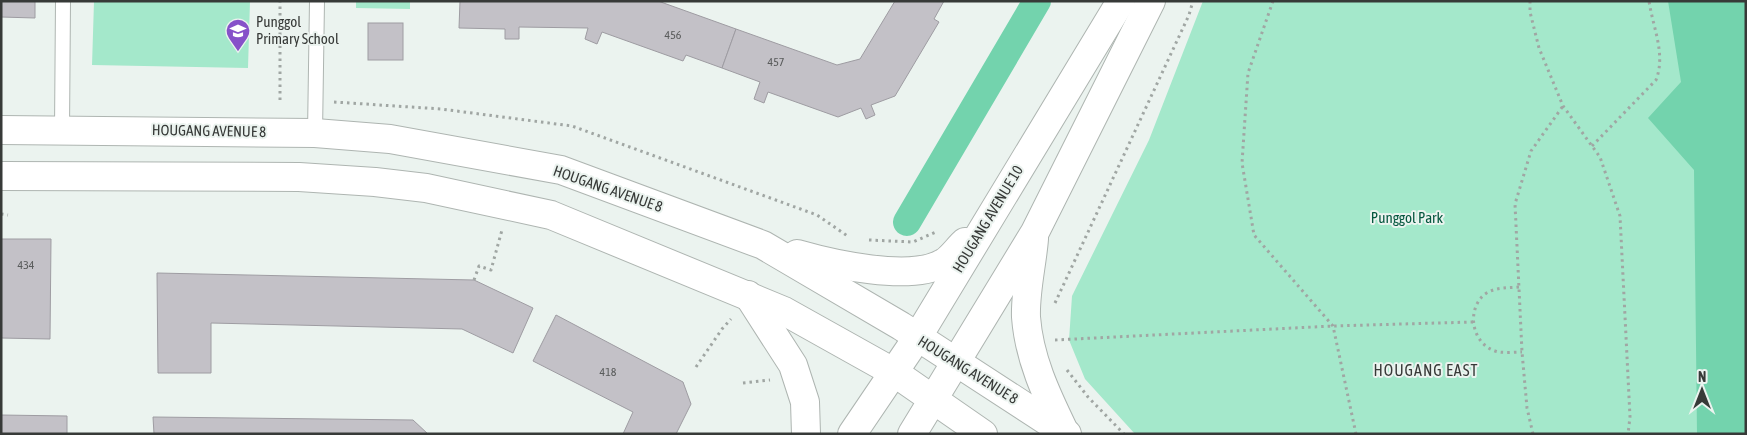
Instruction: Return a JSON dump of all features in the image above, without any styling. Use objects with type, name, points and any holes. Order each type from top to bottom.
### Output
[{"type":"main road","name":"HOUGANG AVENUE 10","points":[[852,434],[917,338],[984,224],[1121,1]]},
{"type":"main road","points":[[912,434],[1035,232],[1151,1]]},
{"type":"main road","name":"HOUGANG AVENUE 8","points":[[1,130],[316,132],[390,139],[561,170],[763,245],[956,362],[1065,432]]},
{"type":"main road","points":[[1,176],[299,177],[375,182],[426,188],[552,215],[784,311],[894,373],[934,398],[983,434]]},
{"type":"main road","points":[[763,245],[859,270],[919,270],[943,263],[984,224]]},
{"type":"main road","points":[[1035,232],[1026,315],[1038,375],[1065,432]]},
{"type":"main road","points":[[748,295],[793,365],[805,402],[806,434]]},
{"type":"lane","points":[[62,130],[63,1]]},
{"type":"lane","points":[[316,132],[317,1]]},
{"type":"path","points":[[280,1],[280,100]]},
{"type":"path","points":[[1054,310],[1055,301],[1189,16],[1193,1]]},
{"type":"path","points":[[1273,1],[1248,73],[1242,163],[1254,235],[1333,326],[1356,434]]},
{"type":"path","points":[[1530,1],[1530,12],[1538,48],[1564,106],[1600,157],[1620,216],[1630,418],[1628,434]]},
{"type":"path","points":[[1592,146],[1656,80],[1661,67],[1661,53],[1649,1]]},
{"type":"path","points":[[316,100],[441,109],[572,126],[817,214],[852,239]]},
{"type":"path","points":[[1533,434],[1527,408],[1522,352],[1515,204],[1531,151],[1564,106]]},
{"type":"path","points":[[1,214],[8,214]]},
{"type":"path","points":[[495,224],[511,229]]},
{"type":"path","points":[[474,280],[479,266],[491,270],[503,227]]},
{"type":"path","points":[[861,240],[913,242],[940,230]]},
{"type":"path","points":[[1519,287],[1495,289],[1486,294],[1478,302],[1473,322],[1480,341],[1489,348],[1498,352],[1522,352]]},
{"type":"path","points":[[696,367],[722,329],[734,317],[728,313]]},
{"type":"path","points":[[1055,346],[1052,340],[1333,326],[1473,322]]},
{"type":"path","points":[[1066,368],[1088,397],[1124,434]]},
{"type":"path","points":[[743,383],[768,380]]},
{"type":"green space","points":[[94,1],[250,1],[248,68],[92,65]]},
{"type":"green space","points":[[356,1],[410,1],[410,9],[356,8]]},
{"type":"green space","name":"Punggol Park","points":[[1203,1],[1746,1],[1746,434],[1135,434],[1085,379],[1069,340],[1072,296],[1149,140]]},
{"type":"shaded area","points":[[1668,1],[1746,1],[1746,434],[1697,434],[1694,170],[1648,118],[1681,82]]},
{"type":"building","points":[[1,1],[35,1],[35,18],[1,17]]},
{"type":"building","points":[[460,1],[658,1],[736,29],[722,68],[686,55],[683,61],[602,32],[597,44],[585,39],[588,28],[519,27],[519,39],[505,39],[505,29],[459,28]]},
{"type":"building","points":[[895,1],[944,1],[934,19],[939,22],[895,96],[871,105],[875,115],[866,119],[861,108],[838,117],[768,92],[764,103],[754,99],[760,82],[722,68],[736,29],[837,65],[860,59]]},
{"type":"building","points":[[368,23],[403,23],[403,60],[368,60]]},
{"type":"building","points":[[1,239],[51,239],[50,339],[1,338]]},
{"type":"building","points":[[157,273],[474,280],[533,308],[513,353],[462,329],[211,323],[211,373],[158,373]]},
{"type":"building","points":[[556,315],[683,382],[691,404],[676,434],[623,434],[633,412],[533,361]]},
{"type":"building","points":[[1,415],[67,416],[67,434],[1,434]]},
{"type":"building","points":[[153,417],[413,420],[428,434],[154,434]]},
{"type":"waterway","points":[[907,222],[1037,1]]},
{"type":"place","name":"Punggol Primary School","points":[[238,52]]},
{"type":"district","name":"HOUGANG EAST","points":[[1426,370]]}]
